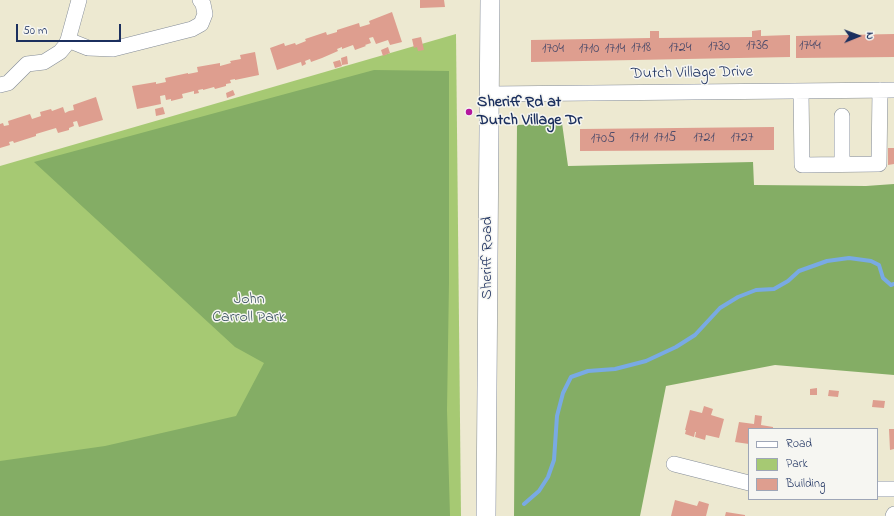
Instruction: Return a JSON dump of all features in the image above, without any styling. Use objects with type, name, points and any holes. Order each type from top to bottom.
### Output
[{"type":"main road","name":"Sheriff Road","points":[[486,516],[490,0]]},
{"type":"street","points":[[0,85],[8,83],[27,64],[44,62],[60,52],[66,46],[79,0]]},
{"type":"street","points":[[68,40],[88,48],[113,49],[192,29],[200,24],[206,14],[200,0]]},
{"type":"street","points":[[801,91],[802,165],[879,164],[887,90]]},
{"type":"street","name":"Dutch Village Drive","points":[[490,94],[887,90]]},
{"type":"street","points":[[842,116],[842,164]]},
{"type":"street","points":[[674,464],[748,483]]},
{"type":"street","points":[[878,489],[894,489]]},
{"type":"green space","name":"John Carroll Park","points":[[456,34],[461,516],[0,516],[0,166]]},
{"type":"green space","name":"John Carroll Park","points":[[374,70],[449,71],[449,282],[447,410],[450,516],[0,516],[0,461],[105,446],[236,416],[264,363],[235,347],[34,162]]},
{"type":"green space","points":[[562,123],[568,166],[753,162],[754,185],[866,186],[894,184],[894,375],[775,365],[666,386],[640,516],[514,516],[517,125]]},
{"type":"building","points":[[420,0],[444,0],[445,7],[420,8]]},
{"type":"building","points":[[392,12],[402,42],[390,45],[388,40],[376,44],[373,37],[369,38],[371,43],[355,50],[353,45],[342,49],[342,47],[337,49],[338,51],[322,58],[311,62],[310,59],[305,61],[306,64],[302,66],[301,62],[277,70],[270,48],[284,43],[285,46],[295,43],[296,45],[306,41],[305,39],[326,32],[327,35],[359,23],[360,27],[370,24],[369,21]]},
{"type":"building","points":[[761,30],[761,36],[790,35],[790,57],[531,62],[531,40],[650,38],[650,31],[659,31],[659,38],[752,37],[752,31]]},
{"type":"building","points":[[894,34],[894,57],[796,58],[796,36]]},
{"type":"building","points":[[421,37],[424,50],[418,51],[417,47],[414,48],[412,39]]},
{"type":"building","points":[[388,47],[390,53],[383,56],[381,50]]},
{"type":"building","points":[[255,52],[259,75],[230,80],[231,83],[226,84],[226,86],[215,89],[214,87],[198,90],[199,93],[194,94],[194,91],[182,94],[183,98],[171,101],[171,99],[166,100],[165,95],[160,96],[161,104],[137,109],[132,86],[166,82],[165,78],[198,72],[197,67],[220,63],[220,66],[231,63],[230,61],[241,59],[240,55]]},
{"type":"building","points":[[347,56],[348,64],[342,65],[341,58]]},
{"type":"building","points":[[340,60],[342,66],[335,68],[333,62]]},
{"type":"building","points":[[233,90],[235,95],[227,98],[226,93]]},
{"type":"building","points":[[96,97],[103,120],[79,127],[77,121],[73,122],[74,126],[69,128],[69,130],[58,133],[56,128],[14,143],[13,141],[9,142],[10,145],[0,148],[0,124],[3,123],[4,126],[9,125],[8,121],[30,114],[32,119],[41,116],[40,112],[51,109],[52,111],[63,107],[65,113],[74,110],[73,105]]},
{"type":"building","points":[[163,107],[165,114],[156,116],[155,109]]},
{"type":"building","points":[[774,127],[774,150],[580,151],[580,129]]},
{"type":"building","points":[[888,148],[894,148],[894,164],[888,165]]},
{"type":"building","points":[[817,388],[817,395],[810,395],[810,389]]},
{"type":"building","points":[[829,390],[839,391],[838,397],[828,396]]},
{"type":"building","points":[[873,400],[885,401],[884,408],[872,407]]},
{"type":"building","points":[[704,406],[713,409],[711,415],[724,419],[719,438],[706,435],[705,440],[695,437],[696,432],[694,437],[685,434],[690,410],[702,413]]},
{"type":"building","points":[[755,415],[762,416],[761,425],[773,428],[748,428],[748,444],[735,442],[739,422],[754,424]]},
{"type":"building","points":[[889,429],[894,429],[894,449],[890,450]]},
{"type":"building","points":[[675,500],[697,506],[699,501],[709,504],[706,516],[671,516]]},
{"type":"building","points":[[726,512],[745,515],[745,516],[725,516]]},
{"type":"waterway","points":[[524,504],[539,491],[548,477],[554,460],[557,416],[563,393],[571,377],[588,371],[615,369],[646,361],[676,347],[695,335],[720,308],[738,297],[756,290],[774,289],[788,281],[799,271],[827,261],[849,258],[871,261],[879,265],[883,278],[891,285],[894,284]]},
{"type":"place","name":"Sheriff Rd at Dutch Village Dr","points":[[469,112]]}]
